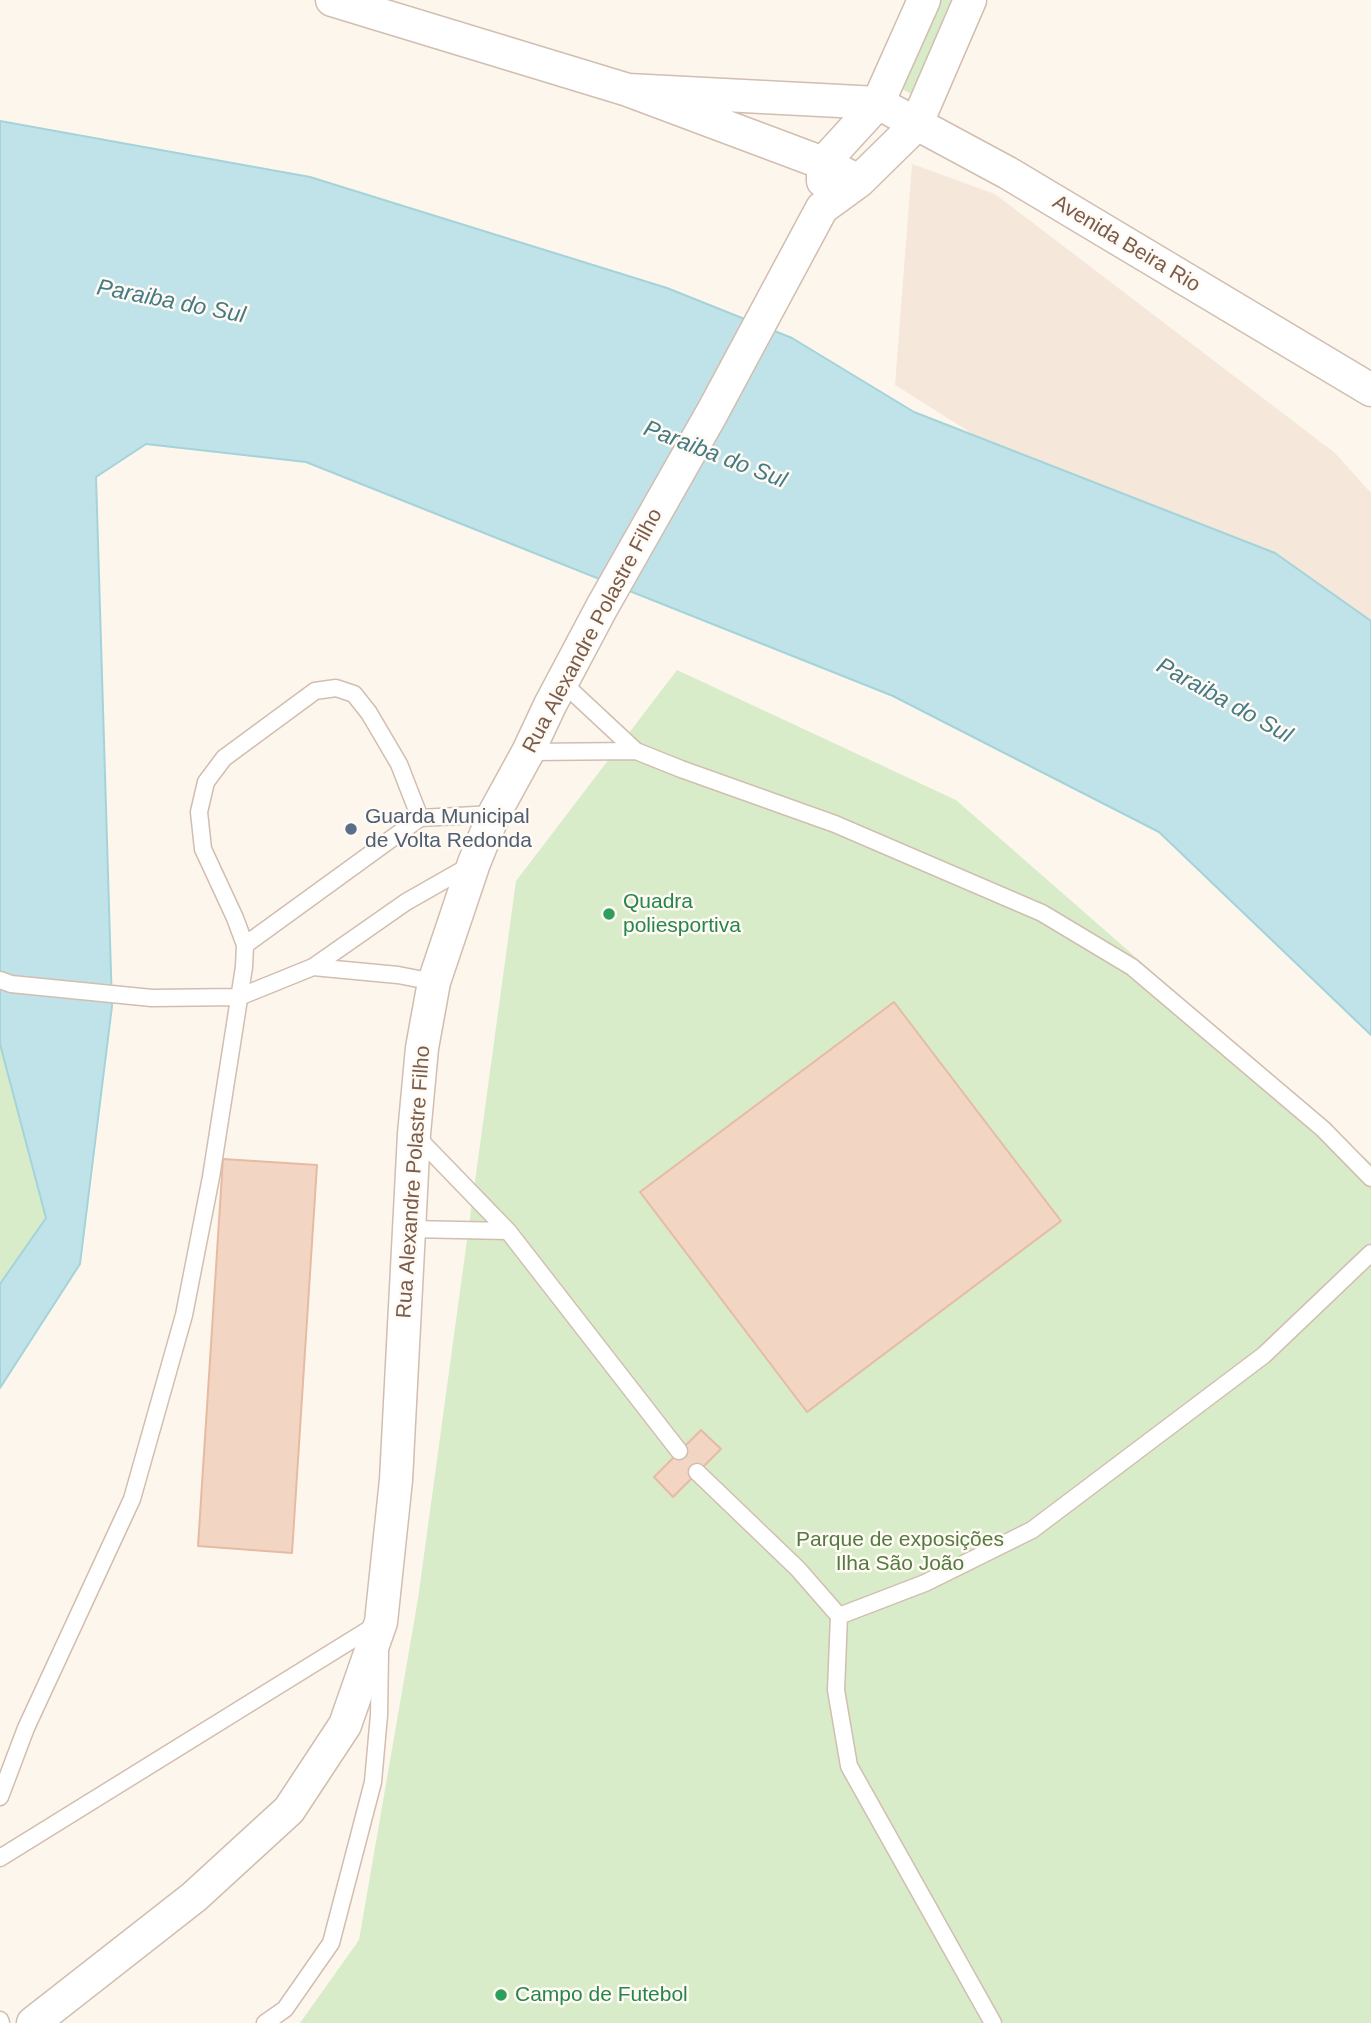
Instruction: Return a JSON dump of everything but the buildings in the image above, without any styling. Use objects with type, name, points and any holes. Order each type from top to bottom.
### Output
[{"type":"street","points":[[332,0],[628,90],[823,163],[859,181]]},
{"type":"street","points":[[823,163],[878,103],[924,0]]},
{"type":"street","points":[[916,125],[970,0]]},
{"type":"street","points":[[628,90],[878,103]]},
{"type":"street","name":"Avenida Beira Rio","points":[[878,103],[1008,173],[1371,390]]},
{"type":"street","name":"Rua Alexandre Polastre Filho","points":[[33,2023],[194,1897],[289,1810],[345,1725],[381,1622],[396,1480],[414,1134],[422,1048],[434,982],[474,863],[494,814],[602,607],[712,413],[822,208],[859,181],[916,125]]},
{"type":"street","name":"Rua Alexandre Polastre Filho","points":[[822,208],[823,163]]},
{"type":"lane","points":[[565,679],[636,751]]},
{"type":"lane","points":[[0,1797],[26,1728],[132,1499],[184,1315],[211,1177],[244,967],[245,945],[203,849],[199,812],[206,782],[224,758],[315,691],[336,688],[354,694],[369,713],[399,764],[420,818]]},
{"type":"lane","points":[[528,752],[636,751],[835,824],[1042,913],[1132,967],[1323,1129],[1371,1178]]},
{"type":"lane","points":[[245,945],[420,818],[494,814]]},
{"type":"lane","points":[[5,982],[152,998],[239,997],[313,967],[406,902],[474,863]]},
{"type":"lane","points":[[313,967],[434,982]]},
{"type":"lane","points":[[414,1134],[508,1231],[680,1451]]},
{"type":"lane","points":[[409,1229],[508,1231]]},
{"type":"lane","points":[[839,1616],[925,1583],[1032,1530],[1264,1355],[1371,1253]]},
{"type":"lane","points":[[697,1472],[798,1569],[839,1616],[836,1690],[849,1766],[993,2023]]},
{"type":"lane","points":[[0,1858],[381,1622]]},
{"type":"lane","points":[[265,2023],[285,2009],[331,1942],[373,1782],[379,1715],[381,1622]]},
{"type":"shaded area","points":[[912,164],[995,194],[1335,453],[1371,493],[1371,685],[895,385]]},
{"type":"green space","points":[[939,0],[956,0],[915,96],[902,89]]},
{"type":"green space","name":"Parque de exposições Ilha São João","points":[[677,670],[956,800],[1371,1163],[1371,2023],[300,2023],[359,1940],[418,1599],[516,881]]},
{"type":"green space","points":[[0,1044],[46,1218],[0,1284]]},
{"type":"water","name":"Paraiba do Sul","points":[[0,121],[310,177],[667,288],[792,338],[914,412],[1275,553],[1371,621],[1371,1035],[1159,832],[893,696],[306,462],[146,444],[96,477],[112,1006],[80,1264],[0,1388],[0,1284],[46,1218],[0,1044]]},
{"type":"place","name":"Guarda Municipal de Volta Redonda","points":[[351,829]]},
{"type":"place","name":"Quadra poliesportiva","points":[[609,914]]},
{"type":"place","name":"Campo de Futebol","points":[[501,1995]]}]
